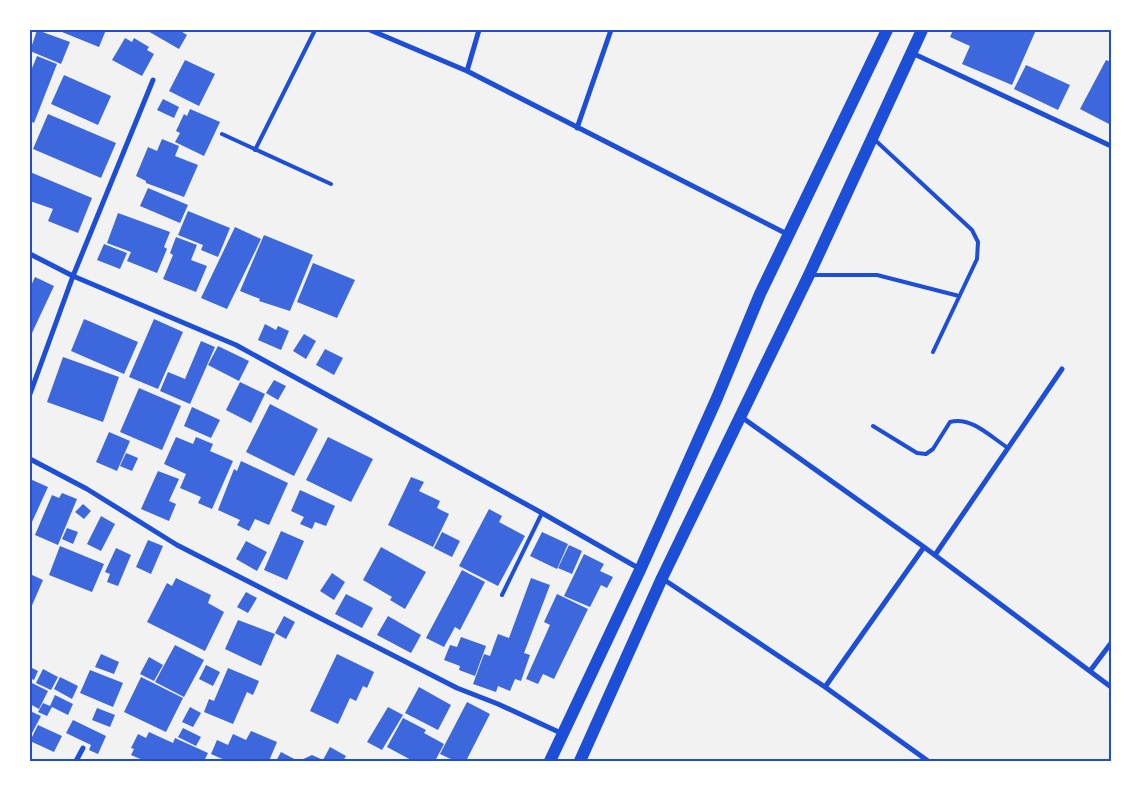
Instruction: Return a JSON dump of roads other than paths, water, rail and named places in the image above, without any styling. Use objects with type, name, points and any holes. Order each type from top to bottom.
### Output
[{"type":"main road","points":[[550,761],[640,570],[717,398],[760,294],[887,30]]},
{"type":"main road","points":[[580,761],[662,578],[809,275],[922,30]]},
{"type":"street","points":[[370,30],[466,71],[788,235]]},
{"type":"street","points":[[466,71],[479,30]]},
{"type":"street","points":[[577,128],[611,30]]},
{"type":"street","points":[[911,52],[1111,146]]},
{"type":"street","points":[[30,394],[73,276],[153,80]]},
{"type":"street","points":[[30,254],[73,276],[236,345],[542,513],[640,570]]},
{"type":"street","points":[[935,555],[1062,369]]},
{"type":"street","points":[[740,416],[935,555],[1111,687]]},
{"type":"street","points":[[30,459],[87,489],[186,550],[457,688],[498,704],[563,734]]},
{"type":"street","points":[[826,687],[924,547]]},
{"type":"street","points":[[662,578],[826,687],[928,761]]},
{"type":"street","points":[[1090,671],[1111,643]]},
{"type":"street","points":[[76,761],[82,748]]},
{"type":"lane","points":[[255,150],[315,30]]},
{"type":"lane","points":[[222,134],[331,184]]},
{"type":"lane","points":[[873,138],[972,230],[978,242],[977,259],[933,352]]},
{"type":"lane","points":[[809,275],[877,275],[959,296]]},
{"type":"lane","points":[[872,426],[917,453],[926,454],[933,449],[950,422],[966,421],[1008,448]]},
{"type":"lane","points":[[502,595],[542,513]]}]
